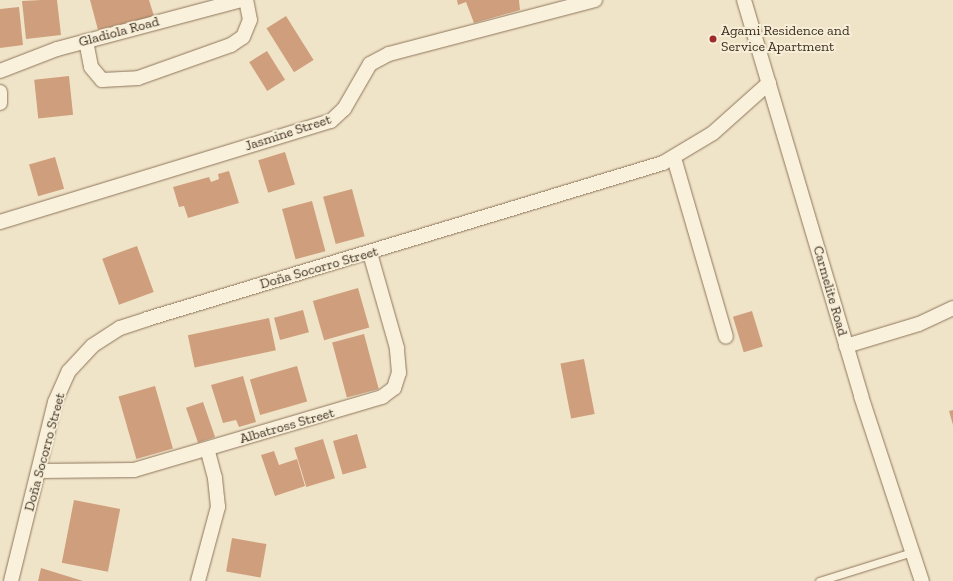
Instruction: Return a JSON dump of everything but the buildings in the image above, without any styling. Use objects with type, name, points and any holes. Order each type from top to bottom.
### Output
[{"type":"street","name":"Gladiola Road","points":[[0,71],[86,41],[241,0]]},
{"type":"street","points":[[86,41],[91,67],[102,80],[138,78],[231,45],[243,37],[250,20],[246,0]]},
{"type":"street","name":"Jasmine Street","points":[[0,222],[331,121],[342,113],[370,64],[389,54],[595,0]]},
{"type":"street","name":"Carmelite Road","points":[[744,0],[846,346],[922,581]]},
{"type":"street","name":"Doña Socorro Street","points":[[11,581],[40,471],[55,402],[69,371],[92,346],[120,328],[147,318],[370,253],[674,158],[713,133],[769,83]]},
{"type":"street","points":[[0,92],[0,103]]},
{"type":"street","points":[[674,158],[726,337]]},
{"type":"street","name":"Albatross Street","points":[[40,471],[134,470],[360,405],[382,397],[394,388],[399,373],[397,348],[370,253]]},
{"type":"street","points":[[846,346],[919,324],[953,308]]},
{"type":"street","points":[[198,581],[218,507],[216,485],[207,449]]},
{"type":"lane","points":[[819,581],[912,552]]},
{"type":"place","name":"Agami Residence and Service Apartment","points":[[713,39]]}]
